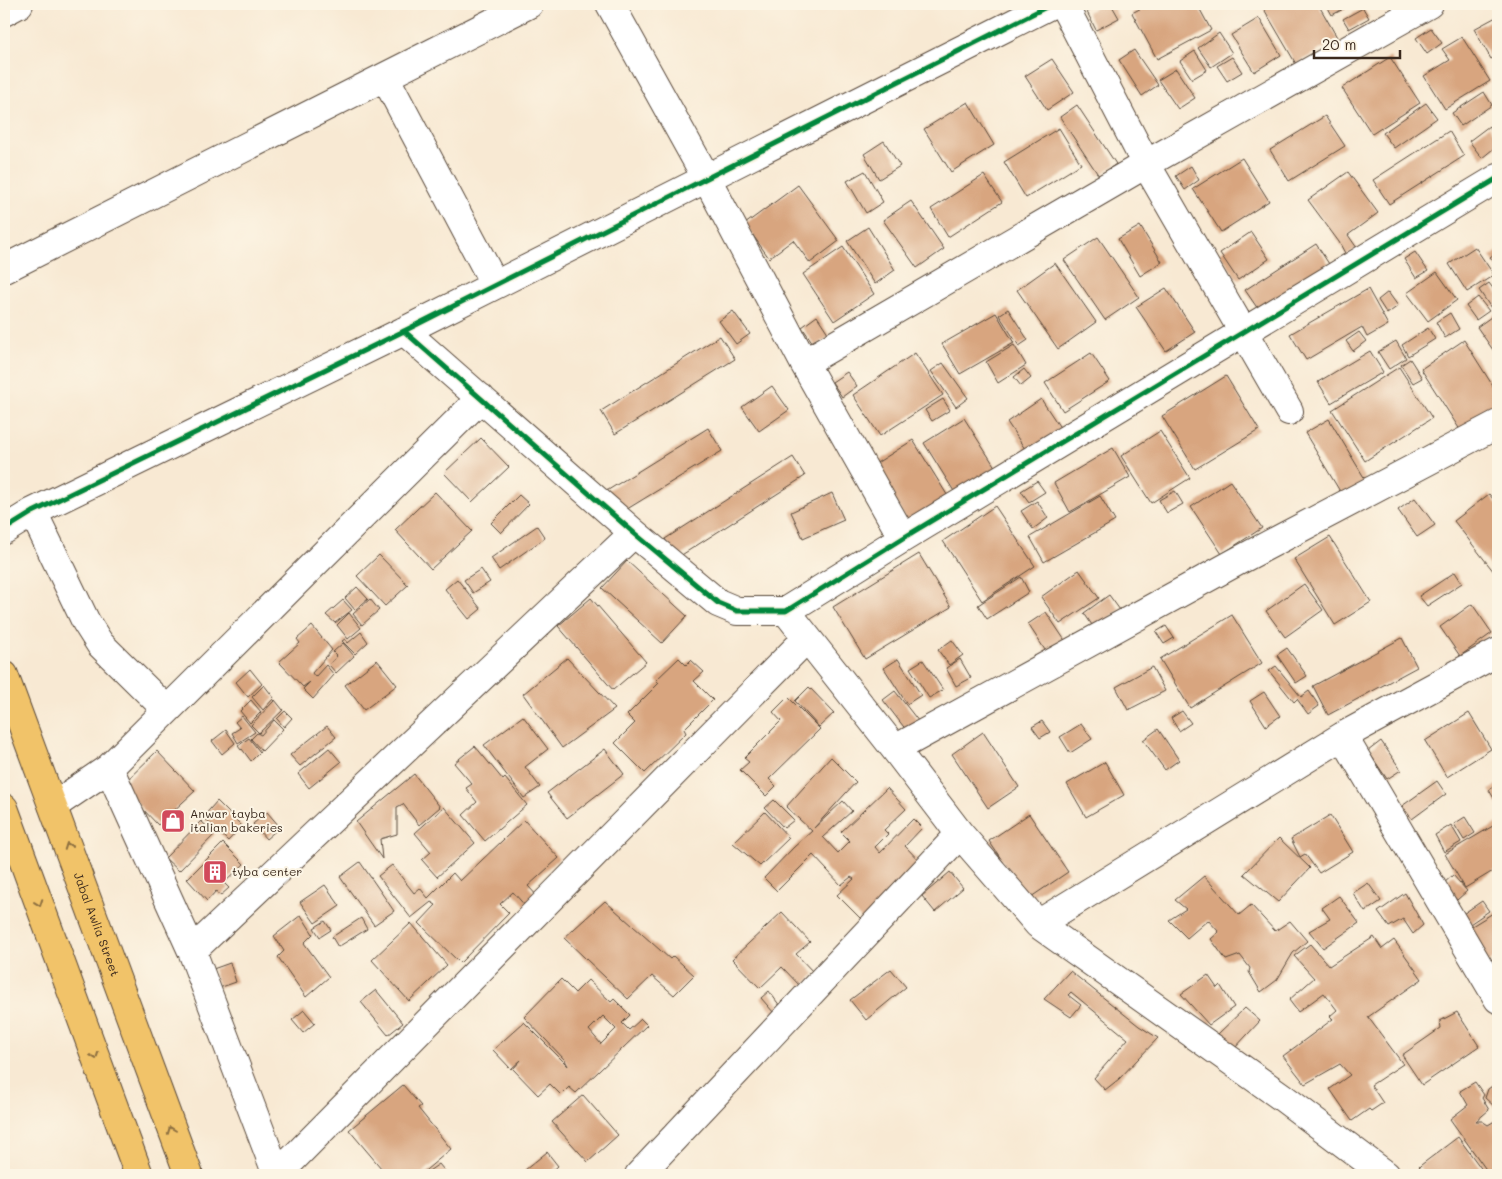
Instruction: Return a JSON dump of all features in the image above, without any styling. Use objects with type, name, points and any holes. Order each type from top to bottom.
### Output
[{"type":"main road","name":"Jabal Awlia Street","points":[[5,682],[53,806],[189,1175]]},
{"type":"main road","points":[[4,808],[139,1175]]},
{"type":"street","points":[[4,12],[19,4]]},
{"type":"street","points":[[4,269],[529,4]]},
{"type":"street","points":[[610,4],[707,179],[804,363],[903,538]]},
{"type":"street","points":[[4,530],[33,512],[404,331],[1052,4]]},
{"type":"street","points":[[1063,4],[1146,164],[1289,411]]},
{"type":"street","points":[[804,363],[1146,164],[1430,4]]},
{"type":"street","points":[[385,77],[495,285]]},
{"type":"street","points":[[404,331],[634,533],[718,603],[737,611],[786,611],[1242,331],[1498,178]]},
{"type":"street","points":[[53,806],[109,768],[481,398]]},
{"type":"street","points":[[895,748],[1229,566],[1498,424]]},
{"type":"street","points":[[33,512],[86,622],[100,644],[167,710]]},
{"type":"street","points":[[192,951],[634,533]]},
{"type":"street","points":[[786,611],[895,748],[960,834],[1038,924],[1260,1081],[1386,1175]]},
{"type":"street","points":[[109,768],[192,951],[277,1175],[807,638]]},
{"type":"street","points":[[1038,924],[1344,736],[1498,652]]},
{"type":"street","points":[[1344,736],[1498,999]]},
{"type":"street","points":[[638,1175],[960,834]]},
{"type":"building","points":[[1104,4],[1111,4],[1119,18],[1096,30],[1087,12]]},
{"type":"building","points":[[1149,4],[1197,4],[1211,30],[1157,59],[1132,13]]},
{"type":"building","points":[[1261,4],[1318,4],[1338,39],[1296,64]]},
{"type":"building","points":[[1326,4],[1353,4],[1332,15]]},
{"type":"building","points":[[1363,8],[1369,18],[1349,29],[1343,19]]},
{"type":"building","points":[[1498,16],[1498,55],[1491,59],[1474,29]]},
{"type":"building","points":[[1259,18],[1281,55],[1254,72],[1231,35]]},
{"type":"building","points":[[1431,28],[1442,43],[1427,54],[1416,38]]},
{"type":"building","points":[[1219,33],[1232,53],[1211,67],[1198,48]]},
{"type":"building","points":[[1462,37],[1490,81],[1445,109],[1424,76],[1450,60],[1442,49]]},
{"type":"building","points":[[1134,50],[1158,85],[1142,96],[1119,60]]},
{"type":"building","points":[[1195,51],[1207,70],[1192,79],[1180,61]]},
{"type":"building","points":[[1232,57],[1242,72],[1227,81],[1217,66]]},
{"type":"building","points":[[1390,57],[1420,103],[1372,134],[1342,88]]},
{"type":"building","points":[[1052,59],[1074,92],[1047,110],[1025,76]]},
{"type":"building","points":[[1176,69],[1195,98],[1178,109],[1158,80]]},
{"type":"building","points":[[1484,92],[1492,105],[1461,126],[1452,113]]},
{"type":"building","points":[[968,102],[994,145],[951,172],[924,129]]},
{"type":"building","points":[[1426,103],[1437,118],[1394,148],[1383,133]]},
{"type":"building","points":[[1077,105],[1116,164],[1099,176],[1060,117]]},
{"type":"building","points":[[1325,116],[1345,146],[1289,181],[1270,150]]},
{"type":"building","points":[[1489,126],[1498,138],[1498,145],[1482,158],[1469,141]]},
{"type":"building","points":[[1059,128],[1081,164],[1026,198],[1004,162]]},
{"type":"building","points":[[1449,131],[1464,156],[1389,204],[1373,180]]},
{"type":"building","points":[[884,141],[900,166],[879,179],[864,154]]},
{"type":"building","points":[[1242,158],[1269,201],[1221,232],[1193,189]]},
{"type":"building","points":[[1191,166],[1199,180],[1185,190],[1176,176]]},
{"type":"building","points":[[865,171],[883,202],[866,213],[847,181]]},
{"type":"building","points":[[1348,172],[1378,213],[1348,235],[1357,248],[1346,255],[1339,242],[1308,200]]},
{"type":"building","points":[[984,175],[1002,202],[948,237],[931,209]]},
{"type":"building","points":[[798,185],[839,241],[810,263],[793,240],[769,258],[745,224]]},
{"type":"building","points":[[911,201],[944,249],[917,268],[883,220]]},
{"type":"building","points":[[1140,226],[1162,262],[1140,276],[1118,239]]},
{"type":"building","points":[[868,227],[895,270],[875,284],[847,241]]},
{"type":"building","points":[[1251,232],[1269,259],[1238,280],[1220,253]]},
{"type":"building","points":[[1098,237],[1139,297],[1105,320],[1064,260]]},
{"type":"building","points":[[1316,244],[1329,264],[1258,309],[1245,290]]},
{"type":"building","points":[[843,247],[874,294],[834,321],[803,274]]},
{"type":"building","points":[[1475,247],[1494,275],[1467,292],[1449,264]]},
{"type":"building","points":[[1498,251],[1498,267],[1490,257]]},
{"type":"building","points":[[1415,252],[1428,271],[1416,278],[1404,259]]},
{"type":"building","points":[[1055,263],[1096,322],[1058,349],[1017,290]]},
{"type":"building","points":[[1437,272],[1457,300],[1428,321],[1407,293]]},
{"type":"building","points":[[1489,283],[1498,295],[1498,303],[1491,308],[1479,290]]},
{"type":"building","points":[[1166,288],[1195,332],[1166,351],[1136,307]]},
{"type":"building","points":[[1368,289],[1388,325],[1367,337],[1362,327],[1306,360],[1290,334]]},
{"type":"building","points":[[1388,292],[1398,306],[1387,314],[1378,300]]},
{"type":"building","points":[[1478,297],[1489,311],[1476,320],[1466,306]]},
{"type":"building","points":[[1008,309],[1028,340],[1019,346],[999,315]]},
{"type":"building","points":[[733,311],[750,334],[736,344],[719,321]]},
{"type":"building","points":[[1498,312],[1498,357],[1477,327]]},
{"type":"building","points":[[996,313],[1014,343],[960,374],[942,344]]},
{"type":"building","points":[[1450,313],[1459,329],[1445,338],[1436,322]]},
{"type":"building","points":[[817,316],[830,336],[815,346],[802,327]]},
{"type":"building","points":[[1428,328],[1435,339],[1408,356],[1402,345]]},
{"type":"building","points":[[1359,332],[1366,341],[1353,351],[1346,341]]},
{"type":"building","points":[[720,336],[735,359],[615,434],[601,411]]},
{"type":"building","points":[[1464,340],[1498,394],[1498,413],[1464,436],[1421,369]]},
{"type":"building","points":[[1396,341],[1406,358],[1389,369],[1378,352]]},
{"type":"building","points":[[1014,345],[1026,365],[998,383],[986,362]]},
{"type":"building","points":[[1370,351],[1383,372],[1331,403],[1318,382]]},
{"type":"building","points":[[915,353],[943,395],[880,436],[853,395]]},
{"type":"building","points":[[1091,353],[1110,381],[1063,411],[1045,383]]},
{"type":"building","points":[[1410,359],[1422,378],[1413,383],[1401,365]]},
{"type":"building","points":[[943,363],[968,398],[956,407],[931,371]]},
{"type":"building","points":[[1399,367],[1432,418],[1365,461],[1332,410]]},
{"type":"building","points":[[1024,369],[1031,378],[1021,386],[1014,377]]},
{"type":"building","points":[[847,372],[857,386],[842,397],[832,382]]},
{"type":"building","points":[[1226,376],[1259,430],[1195,469],[1162,416]]},
{"type":"building","points":[[772,386],[789,410],[759,431],[742,407]]},
{"type":"building","points":[[943,399],[950,410],[932,421],[925,410]]},
{"type":"building","points":[[1041,399],[1061,429],[1027,452],[1007,422]]},
{"type":"building","points":[[964,418],[997,470],[957,496],[924,443]]},
{"type":"building","points":[[1329,419],[1368,484],[1344,498],[1305,433]]},
{"type":"building","points":[[708,428],[722,451],[619,514],[605,492]]},
{"type":"building","points":[[1160,431],[1190,478],[1151,503],[1121,456]]},
{"type":"building","points":[[481,438],[509,467],[472,502],[444,473]]},
{"type":"building","points":[[913,440],[949,498],[909,524],[872,466]]},
{"type":"building","points":[[1113,448],[1130,477],[1070,512],[1054,483]]},
{"type":"building","points":[[793,457],[805,476],[677,558],[665,539]]},
{"type":"building","points":[[1037,481],[1045,492],[1029,502],[1021,491]]},
{"type":"building","points":[[1230,481],[1262,528],[1222,554],[1191,507]]},
{"type":"building","points":[[1175,491],[1183,504],[1167,513],[1159,500]]},
{"type":"building","points":[[435,492],[472,531],[431,569],[395,530]]},
{"type":"building","points":[[832,493],[844,520],[803,538],[791,512]]},
{"type":"building","points":[[1489,494],[1498,505],[1498,577],[1454,521]]},
{"type":"building","points":[[519,495],[529,504],[501,533],[491,523]]},
{"type":"building","points":[[1100,496],[1115,521],[1044,562],[1030,537]]},
{"type":"building","points":[[1415,498],[1435,525],[1417,537],[1398,510]]},
{"type":"building","points":[[1037,501],[1048,518],[1033,529],[1021,511]]},
{"type":"building","points":[[995,506],[1035,566],[982,601],[943,541]]},
{"type":"building","points":[[537,526],[545,538],[499,570],[491,558]]},
{"type":"building","points":[[1330,537],[1371,602],[1335,625],[1294,559]]},
{"type":"building","points":[[919,554],[951,607],[865,659],[833,607]]},
{"type":"building","points":[[379,555],[408,585],[385,606],[357,576]]},
{"type":"building","points":[[627,561],[687,616],[662,643],[602,588]]},
{"type":"building","points":[[481,569],[490,582],[473,593],[464,580]]},
{"type":"building","points":[[1079,570],[1099,598],[1060,624],[1041,597]]},
{"type":"building","points":[[1455,572],[1462,583],[1427,606],[1419,596]]},
{"type":"building","points":[[1021,577],[1029,592],[987,619],[978,605]]},
{"type":"building","points":[[457,579],[481,609],[469,619],[445,589]]},
{"type":"building","points":[[1304,584],[1323,610],[1285,637],[1266,611]]},
{"type":"building","points":[[357,587],[368,599],[355,610],[345,598]]},
{"type":"building","points":[[1109,595],[1120,610],[1094,628],[1084,613]]},
{"type":"building","points":[[591,598],[646,662],[613,690],[558,626]]},
{"type":"building","points":[[370,599],[379,610],[362,625],[353,614]]},
{"type":"building","points":[[343,600],[352,610],[335,623],[326,615]]},
{"type":"building","points":[[1472,604],[1492,633],[1460,656],[1440,627]]},
{"type":"building","points":[[1046,612],[1066,642],[1047,653],[1028,624]]},
{"type":"building","points":[[349,613],[361,628],[348,639],[337,625]]},
{"type":"building","points":[[1232,615],[1262,663],[1190,708],[1160,659]]},
{"type":"building","points":[[312,626],[332,650],[312,673],[315,677],[326,665],[334,675],[313,699],[303,689],[310,682],[303,687],[279,662],[300,643],[297,639]]},
{"type":"building","points":[[1166,626],[1174,638],[1164,644],[1156,632]]},
{"type":"building","points":[[361,632],[368,642],[355,654],[342,641],[345,639],[348,643]]},
{"type":"building","points":[[1402,638],[1417,667],[1328,715],[1313,686]]},
{"type":"building","points":[[952,640],[963,655],[949,665],[938,650]]},
{"type":"building","points":[[343,643],[354,656],[336,673],[329,665],[337,656],[333,652]]},
{"type":"building","points":[[1287,648],[1307,676],[1296,683],[1277,655]]},
{"type":"building","points":[[567,658],[615,709],[562,748],[523,694]]},
{"type":"building","points":[[679,658],[686,665],[691,660],[704,672],[694,681],[713,700],[684,729],[686,733],[645,773],[615,743],[635,723],[627,715],[659,683],[656,680]]},
{"type":"building","points":[[898,659],[921,695],[907,704],[884,668]]},
{"type":"building","points":[[960,659],[971,678],[956,686],[946,668]]},
{"type":"building","points":[[377,660],[397,685],[364,710],[345,685]]},
{"type":"building","points":[[923,660],[943,690],[929,698],[910,668]]},
{"type":"building","points":[[1276,666],[1301,697],[1309,691],[1319,706],[1308,714],[1297,699],[1294,702],[1269,671]]},
{"type":"building","points":[[1152,667],[1165,691],[1128,710],[1116,687]]},
{"type":"building","points":[[250,669],[262,684],[248,697],[236,682]]},
{"type":"building","points":[[264,685],[274,698],[263,710],[252,697]]},
{"type":"building","points":[[809,687],[834,713],[819,727],[795,701]]},
{"type":"building","points":[[895,691],[919,722],[907,731],[883,700]]},
{"type":"building","points":[[1264,692],[1280,716],[1266,726],[1250,701]]},
{"type":"building","points":[[788,697],[820,729],[769,779],[776,786],[766,796],[740,770],[749,762],[744,758],[781,721],[773,712]]},
{"type":"building","points":[[251,700],[261,712],[250,723],[240,711]]},
{"type":"building","points":[[275,700],[283,710],[259,733],[251,725]]},
{"type":"building","points":[[285,711],[292,718],[284,727],[277,719]]},
{"type":"building","points":[[1182,711],[1191,723],[1179,731],[1171,718]]},
{"type":"building","points":[[1469,713],[1491,749],[1447,777],[1425,741]]},
{"type":"building","points":[[242,716],[255,732],[238,743],[232,733],[240,728],[235,722]]},
{"type":"building","points":[[523,716],[548,749],[525,767],[540,787],[524,798],[484,745]]},
{"type":"building","points":[[274,720],[283,729],[262,751],[251,739],[257,733],[261,735]]},
{"type":"building","points":[[1042,721],[1050,732],[1040,738],[1032,727]]},
{"type":"building","points":[[1081,724],[1092,739],[1070,753],[1060,737]]},
{"type":"building","points":[[327,726],[336,737],[300,766],[290,755]]},
{"type":"building","points":[[1158,729],[1179,760],[1165,770],[1143,740]]},
{"type":"building","points":[[226,730],[235,743],[222,754],[212,741]]},
{"type":"building","points":[[983,732],[1019,787],[988,808],[952,754]]},
{"type":"building","points":[[249,738],[260,752],[251,761],[238,746]]},
{"type":"building","points":[[1381,741],[1401,770],[1387,779],[1368,751]]},
{"type":"building","points":[[475,746],[527,805],[485,841],[463,815],[477,802],[466,788],[472,784],[454,763]]},
{"type":"building","points":[[329,748],[341,762],[309,788],[298,774]]},
{"type":"building","points":[[605,749],[624,774],[567,818],[547,793]]},
{"type":"building","points":[[157,751],[195,791],[158,825],[121,786]]},
{"type":"building","points":[[831,757],[856,782],[814,828],[843,801],[852,811],[823,837],[838,853],[850,841],[841,832],[887,788],[906,809],[884,830],[888,834],[875,847],[880,853],[913,819],[922,828],[905,846],[924,866],[866,924],[837,895],[854,879],[851,877],[841,885],[813,855],[777,891],[764,878],[812,831],[786,807]]},
{"type":"building","points":[[1105,762],[1124,795],[1086,817],[1067,784]]},
{"type":"building","points":[[414,774],[440,807],[419,825],[403,804],[397,807],[397,834],[380,839],[382,859],[356,822]]},
{"type":"building","points":[[1437,781],[1446,794],[1412,819],[1402,806]]},
{"type":"building","points":[[1498,784],[1498,805],[1489,790]]},
{"type":"building","points":[[774,800],[794,820],[784,828],[765,808]]},
{"type":"building","points":[[217,801],[242,826],[228,841],[203,817]]},
{"type":"building","points":[[444,807],[475,843],[437,877],[422,860],[431,852],[415,833]]},
{"type":"building","points":[[267,812],[280,827],[266,839],[253,824]]},
{"type":"building","points":[[765,812],[789,838],[760,866],[733,843]]},
{"type":"building","points":[[1029,814],[1068,872],[1028,899],[989,841]]},
{"type":"building","points":[[1330,815],[1353,852],[1319,873],[1305,854],[1300,857],[1291,839]]},
{"type":"building","points":[[1465,817],[1475,833],[1464,840],[1454,824]]},
{"type":"building","points":[[524,820],[559,858],[528,886],[540,899],[528,909],[513,892],[500,904],[509,913],[460,963],[419,923],[436,905],[431,902],[411,918],[378,876],[392,865],[414,893],[420,888],[428,898],[453,873],[460,881]]},
{"type":"building","points":[[201,821],[215,834],[179,871],[165,858]]},
{"type":"building","points":[[1498,823],[1498,868],[1465,888],[1445,854]]},
{"type":"building","points":[[1451,825],[1461,842],[1444,852],[1435,835]]},
{"type":"building","points":[[1279,838],[1310,868],[1278,902],[1244,874]]},
{"type":"building","name":"tyba center","points":[[223,843],[244,864],[224,883],[229,888],[220,896],[216,891],[207,901],[187,879]]},
{"type":"building","points":[[360,862],[394,911],[374,925],[340,877]]},
{"type":"building","points":[[950,872],[963,888],[935,912],[922,896]]},
{"type":"building","points":[[1453,875],[1467,891],[1457,900],[1443,884]]},
{"type":"building","points":[[1204,876],[1239,915],[1251,905],[1275,931],[1290,921],[1307,941],[1293,953],[1277,980],[1261,992],[1249,972],[1250,968],[1240,955],[1226,960],[1211,939],[1219,932],[1208,920],[1187,938],[1169,920],[1186,909],[1175,900]]},
{"type":"building","points":[[1368,883],[1381,901],[1365,912],[1353,893]]},
{"type":"building","points":[[325,885],[340,906],[315,923],[300,902]]},
{"type":"building","points":[[1405,893],[1423,925],[1413,934],[1403,919],[1389,927],[1378,912]]},
{"type":"building","points":[[1339,896],[1359,923],[1323,948],[1309,931],[1330,919],[1322,908]]},
{"type":"building","points":[[605,901],[670,959],[673,956],[694,975],[674,995],[652,976],[628,999],[564,938]]},
{"type":"building","points":[[1482,901],[1489,911],[1467,926],[1460,916]]},
{"type":"building","points":[[1498,910],[1498,956],[1488,963],[1467,929]]},
{"type":"building","points":[[782,912],[810,942],[796,954],[815,974],[801,987],[782,967],[760,988],[732,959]]},
{"type":"building","points":[[301,915],[313,934],[304,943],[329,977],[306,997],[278,957],[284,951],[274,936]]},
{"type":"building","points":[[361,918],[367,929],[338,947],[332,937]]},
{"type":"building","points":[[325,921],[331,930],[320,937],[314,928]]},
{"type":"building","points":[[411,923],[447,965],[409,1001],[372,960]]},
{"type":"building","points":[[1374,937],[1382,949],[1394,940],[1422,979],[1368,1017],[1403,1064],[1371,1085],[1383,1103],[1371,1111],[1369,1109],[1352,1121],[1330,1089],[1350,1075],[1340,1064],[1305,1084],[1283,1056],[1333,1019],[1330,1016],[1337,1010],[1324,993],[1298,1012],[1289,1000],[1314,978],[1294,956],[1310,944],[1329,966]]},
{"type":"building","points":[[230,963],[236,982],[219,988],[213,969]]},
{"type":"building","points":[[891,969],[906,987],[866,1020],[850,1000]]},
{"type":"building","points":[[1070,971],[1139,1026],[1158,1038],[1119,1079],[1105,1090],[1094,1078],[1128,1039],[1071,992],[1068,995],[1081,1005],[1071,1017],[1044,999]]},
{"type":"building","points":[[1208,975],[1217,988],[1220,985],[1234,1007],[1209,1025],[1181,994]]},
{"type":"building","points":[[561,979],[575,993],[588,980],[611,1002],[614,999],[630,1015],[622,1023],[629,1030],[641,1019],[647,1025],[576,1093],[569,1087],[561,1095],[550,1084],[538,1095],[513,1069],[521,1060],[511,1069],[493,1050],[524,1022],[568,1066],[565,1060],[524,1017]],"holes":[[[603,1016],[616,1029],[601,1044],[589,1030]]]},
{"type":"building","points":[[376,990],[403,1023],[388,1035],[361,1002]]},
{"type":"building","points":[[769,991],[780,1006],[774,1013],[761,998]]},
{"type":"building","points":[[1245,1008],[1260,1021],[1234,1049],[1218,1034]]},
{"type":"building","points":[[304,1010],[315,1023],[303,1033],[292,1020]]},
{"type":"building","points":[[1457,1012],[1479,1046],[1422,1085],[1402,1055],[1441,1028],[1440,1021]]},
{"type":"building","points":[[1475,1082],[1484,1095],[1482,1098],[1489,1110],[1476,1121],[1482,1121],[1488,1125],[1498,1119],[1498,1175],[1490,1175],[1450,1119],[1468,1105],[1460,1091]]},
{"type":"building","points":[[1498,1082],[1498,1106],[1495,1107],[1485,1098],[1488,1089]]},
{"type":"building","points":[[403,1085],[421,1106],[418,1108],[451,1149],[420,1175],[387,1175],[349,1130]]},
{"type":"building","points":[[583,1095],[618,1135],[588,1162],[552,1122]]},
{"type":"building","points":[[1458,1137],[1486,1175],[1425,1175],[1419,1167]]},
{"type":"building","points":[[547,1152],[558,1166],[548,1175],[529,1175],[525,1170]]},
{"type":"building","points":[[439,1164],[448,1175],[423,1175]]},
{"type":"cycle path","points":[[4,530],[33,512],[404,331],[1052,4]]},
{"type":"cycle path","points":[[404,331],[634,533],[718,603],[737,611],[786,611],[903,538],[1498,178]]},
{"type":"place","name":"Anwar tayba italian bakeries","points":[[173,821]]},
{"type":"place","name":"tyba center","points":[[215,872]]}]
